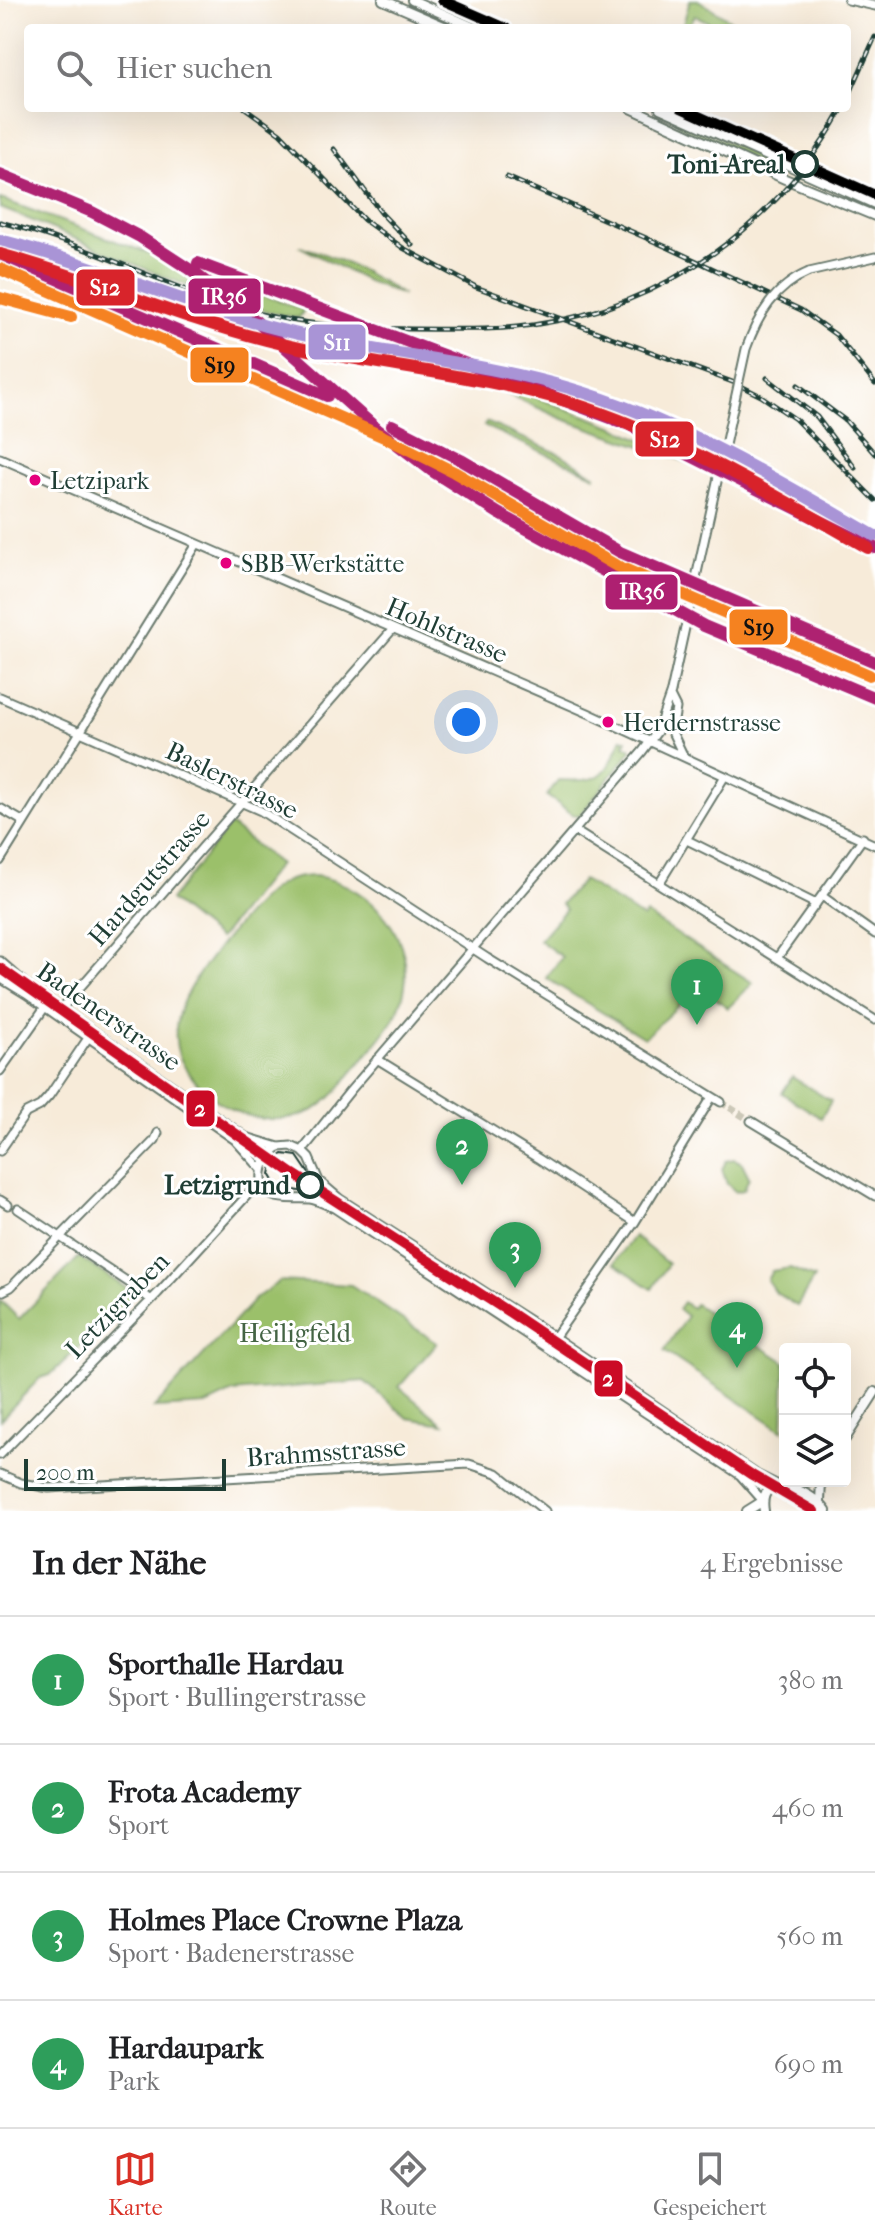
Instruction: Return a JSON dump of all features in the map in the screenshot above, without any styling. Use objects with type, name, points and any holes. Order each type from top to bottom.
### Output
[{"type":"main road","points":[[383,0],[439,24]]},
{"type":"main road","points":[[412,0],[466,24]]},
{"type":"main road","points":[[640,112],[785,179],[875,216]]},
{"type":"main road","points":[[669,112],[875,204]]},
{"type":"main road","points":[[851,1432],[871,1407],[875,1392]]},
{"type":"main road","points":[[747,1511],[764,1506],[770,1490],[778,1485]]},
{"type":"main road","points":[[793,1487],[823,1507]]},
{"type":"main road","points":[[821,1487],[823,1507]]},
{"type":"street","points":[[848,0],[875,6]]},
{"type":"street","points":[[778,1485],[758,1475],[340,1199],[319,1181],[309,1158],[302,1151],[657,732],[671,694],[742,366],[756,324],[777,293],[797,278],[826,267],[873,257]]},
{"type":"street","name":"Hohlstrasse","points":[[0,458],[651,741],[875,845]]},
{"type":"street","points":[[0,861],[197,544]]},
{"type":"street","name":"Hardgutstrasse","points":[[62,1008],[393,629]]},
{"type":"street","points":[[671,694],[676,708],[673,736],[684,757]]},
{"type":"street","name":"Baslerstrasse","points":[[0,697],[271,817],[474,949],[721,1102]]},
{"type":"street","points":[[659,884],[725,776]]},
{"type":"street","points":[[0,808],[24,822]]},
{"type":"street","points":[[575,831],[875,1020]]},
{"type":"street","points":[[777,958],[863,838]]},
{"type":"street","points":[[687,840],[816,904]]},
{"type":"street","points":[[822,896],[875,934]]},
{"type":"street","name":"Badenerstrasse","points":[[0,961],[246,1137],[302,1151]]},
{"type":"street","name":"Badenerstrasse","points":[[1,980],[45,1007],[235,1140],[262,1170]]},
{"type":"street","points":[[0,1071],[45,1007]]},
{"type":"street","points":[[0,1151],[26,1113],[40,1106],[49,1096],[88,1038]]},
{"type":"street","points":[[377,1059],[635,1222]]},
{"type":"street","points":[[554,1338],[635,1222],[712,1097]]},
{"type":"street","points":[[751,1121],[875,1196]]},
{"type":"street","points":[[3,1291],[11,1287],[155,1140],[158,1133]]},
{"type":"street","points":[[279,1147],[268,1156],[262,1170],[263,1184],[269,1192],[278,1197],[300,1201],[308,1199],[334,1208],[740,1475],[764,1506]]},
{"type":"street","points":[[308,1199],[317,1189],[319,1181]]},
{"type":"street","name":"Letzigraben","points":[[0,1455],[151,1300],[252,1190],[263,1184]]},
{"type":"street","points":[[0,1200],[8,1205]]},
{"type":"street","points":[[18,1209],[61,1235],[151,1300]]},
{"type":"street","name":"Brahmsstrasse","points":[[0,1474],[21,1483],[49,1488],[462,1464],[476,1465],[497,1473],[544,1510]]},
{"type":"green space","points":[[690,0],[698,0],[736,24],[712,24],[695,15],[690,24],[683,24]]},
{"type":"green space","points":[[679,121],[764,161],[759,162],[677,126]]},
{"type":"green space","points":[[0,199],[304,310],[299,318],[185,285],[0,208]]},
{"type":"green space","points":[[299,246],[353,266],[403,295],[369,282]]},
{"type":"green space","points":[[0,254],[27,262],[25,269],[97,303],[0,276]]},
{"type":"green space","points":[[436,362],[615,427],[699,466],[563,419]]},
{"type":"green space","points":[[486,422],[562,455],[596,476],[484,426]]},
{"type":"green space","points":[[622,738],[627,740],[625,745],[631,749],[629,754],[580,815],[574,815],[547,796],[558,780],[584,780],[600,775],[611,762]]},
{"type":"green space","points":[[230,825],[279,864],[219,939],[170,900]]},
{"type":"green space","points":[[316,876],[337,881],[356,891],[387,919],[404,957],[406,977],[402,999],[384,1033],[331,1097],[303,1115],[287,1119],[254,1117],[224,1105],[192,1078],[177,1048],[177,1020],[197,978],[255,905],[285,881]]},
{"type":"green space","points":[[583,880],[643,918],[646,914],[753,983],[728,1008],[691,979],[686,979],[680,1004],[644,1038],[546,978],[562,957],[539,940],[566,909],[561,904]]},
{"type":"green space","points":[[792,1077],[831,1101],[821,1118],[782,1093]]},
{"type":"green space","points":[[734,1159],[742,1163],[749,1177],[744,1190],[736,1192],[727,1184],[722,1169],[726,1161]]},
{"type":"green space","points":[[634,1236],[668,1264],[652,1289],[614,1263]]},
{"type":"green space","points":[[79,1257],[135,1294],[50,1375],[40,1378],[0,1420],[0,1300],[19,1319]]},
{"type":"green space","points":[[790,1268],[814,1278],[797,1306],[776,1293],[767,1280],[772,1271]]},
{"type":"green space","name":"Heiligfeld","points":[[280,1281],[351,1285],[437,1343],[399,1387],[443,1424],[408,1418],[364,1381],[233,1392],[206,1405],[154,1408],[256,1298]]},
{"type":"green space","points":[[683,1302],[692,1308],[695,1304],[779,1358],[779,1428],[664,1351],[687,1316],[678,1309]]},
{"type":"tunnel","points":[[721,1102],[751,1121]]},
{"type":"tram line","points":[[335,1201],[318,1187],[297,1156],[283,1154],[273,1161],[270,1174],[278,1187],[316,1194],[343,1209]]},
{"type":"railway","points":[[851,91],[875,37]]},
{"type":"railway","points":[[251,112],[280,133],[364,220],[403,248],[476,287],[735,383],[761,396],[795,419],[875,500]]},
{"type":"railway","points":[[0,222],[65,242],[224,303],[295,321],[392,329],[488,329],[533,325],[582,315],[628,300],[672,279],[714,253],[786,189],[840,112]]},
{"type":"railway","points":[[334,149],[382,214],[412,245]]},
{"type":"railway","points":[[507,177],[801,310],[836,335],[875,384]]},
{"type":"railway","points":[[767,378],[817,417],[855,468]]},
{"type":"railway","points":[[798,385],[846,421],[875,454]]},
{"type":"railway","points":[[823,647],[875,668]]},
{"type":"transit line","points":[[442,0],[497,24]]},
{"type":"transit line","points":[[690,112],[875,195]]},
{"type":"transit line","name":"IR36","points":[[0,174],[92,212],[140,237],[189,269],[248,314],[377,429],[432,471],[498,513],[704,626],[875,698]]},
{"type":"transit line","name":"S11","points":[[0,240],[266,326],[532,378],[610,401],[726,453],[875,536]]},
{"type":"transit line","name":"IR36","points":[[0,254],[327,396]]},
{"type":"transit line","name":"S12","points":[[0,254],[232,331],[303,349],[494,383],[608,415],[685,448],[868,548]]},
{"type":"transit line","name":"IR36","points":[[198,263],[629,425],[875,548]]},
{"type":"transit line","name":"S19","points":[[0,269],[384,437],[454,472],[615,565],[869,675]]},
{"type":"transit line","name":"S19","points":[[0,298],[71,317]]},
{"type":"transit line","name":"IR36","points":[[392,425],[461,460],[620,552],[875,662]]},
{"type":"transit line","name":"2","points":[[0,968],[292,1173],[512,1314],[752,1475],[814,1511]]},
{"type":"place","name":"Toni-Areal","points":[[805,164]]},
{"type":"place","name":"Letzipark","points":[[35,480]]},
{"type":"place","name":"SBB-Werkstätte","points":[[226,563]]},
{"type":"place","name":"Herdernstrasse","points":[[608,722]]},
{"type":"place","name":"Sporthalle Hardau","points":[[697,1025]]},
{"type":"place","name":"Letzigrund","points":[[310,1185]]},
{"type":"place","name":"Frota Academy","points":[[462,1185]]},
{"type":"place","name":"Holmes Place Crowne Plaza","points":[[515,1288]]},
{"type":"place","name":"Hardaupark","points":[[737,1368]]}]
